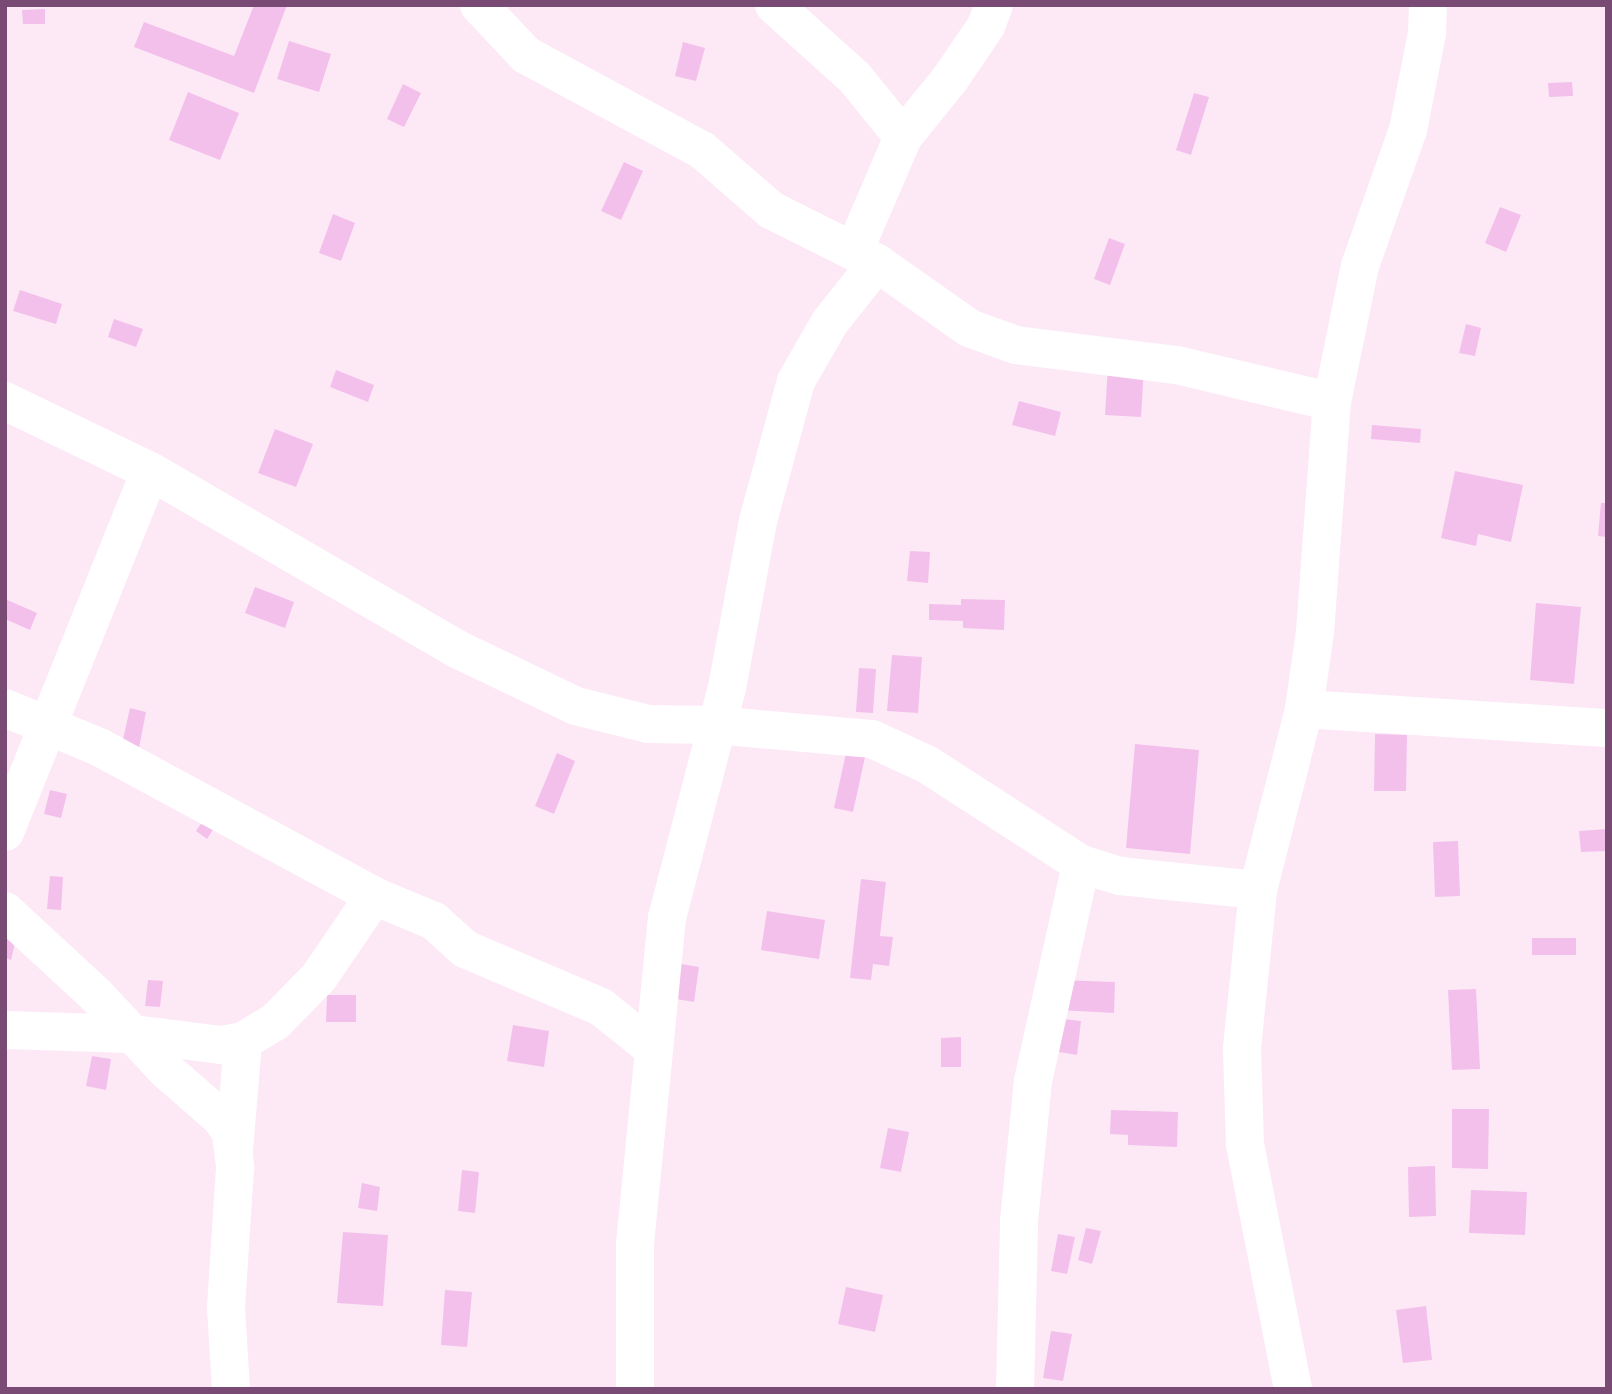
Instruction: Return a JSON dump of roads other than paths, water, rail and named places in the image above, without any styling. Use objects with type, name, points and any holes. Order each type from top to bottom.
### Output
[{"type":"street","points":[[479,5],[526,55],[665,127],[702,150],[771,210],[865,257],[939,310],[1016,345],[1096,352],[1188,368],[1332,402]]},
{"type":"street","points":[[774,5],[839,62],[903,137]]},
{"type":"street","points":[[635,1389],[635,1244],[651,1047],[667,918],[736,646],[758,521],[796,381],[865,257],[903,137],[950,79],[986,26],[994,5]]},
{"type":"street","points":[[1293,1389],[1245,1145],[1242,1048],[1258,890],[1304,709],[1315,632],[1332,402],[1360,266],[1408,130],[1427,33],[1428,5]]},
{"type":"street","points":[[5,401],[150,471],[457,649],[576,706],[648,724],[714,725],[872,739],[928,765],[1081,864],[1121,877],[1258,890]]},
{"type":"street","points":[[5,832],[51,726],[150,471]]},
{"type":"street","points":[[5,708],[99,747],[374,895],[434,921],[466,949],[601,1007],[651,1047]]},
{"type":"street","points":[[1304,709],[1607,728]]},
{"type":"street","points":[[1015,1389],[1019,1221],[1033,1081],[1081,864]]},
{"type":"street","points":[[5,1030],[134,1034],[178,1043],[221,1045],[243,1041],[275,1022],[319,977],[374,895]]},
{"type":"street","points":[[5,911],[134,1034],[167,1071],[221,1118],[232,1133],[234,1149]]},
{"type":"street","points":[[231,1389],[226,1308],[234,1149],[243,1041]]}]
